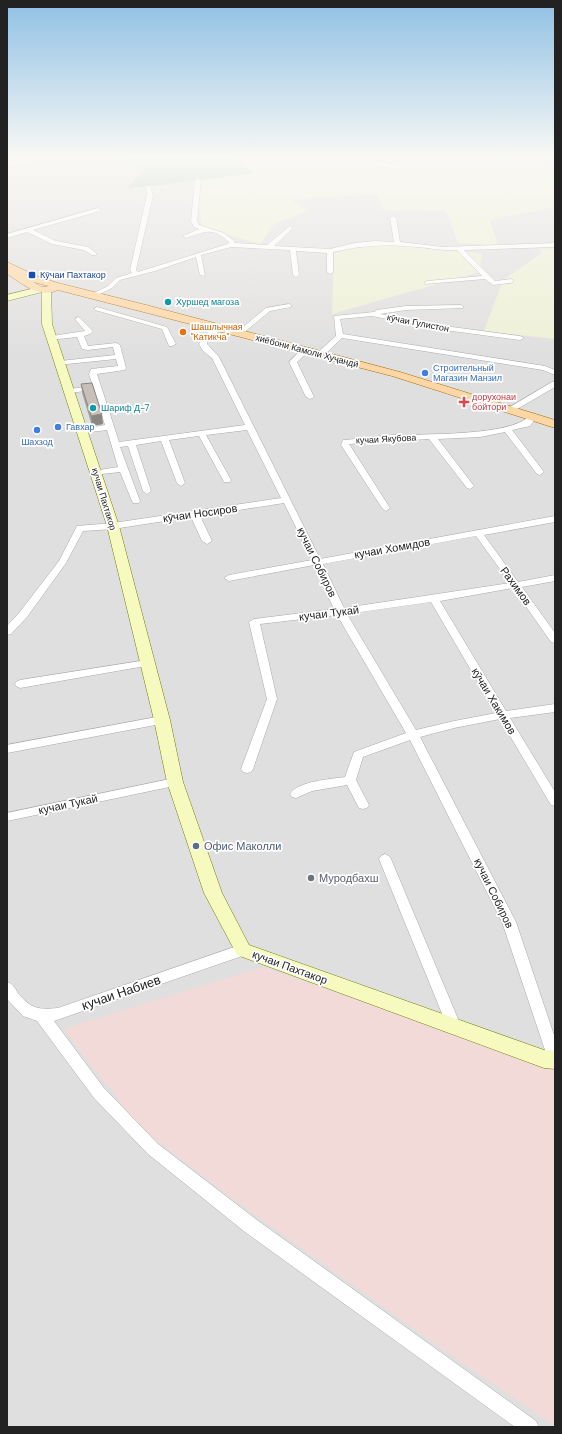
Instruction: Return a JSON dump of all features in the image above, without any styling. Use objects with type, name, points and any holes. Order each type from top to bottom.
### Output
[{"type":"main road","points":[[7,265],[35,279],[46,288]]},
{"type":"main road","points":[[7,270],[46,288]]},
{"type":"main road","points":[[7,298],[46,288]]},
{"type":"main road","name":"хиёбони Камоли Хуҷандӣ","points":[[46,288],[71,289],[396,374],[555,424]]},
{"type":"main road","name":"кучаи Пахтакор","points":[[46,288],[47,324],[113,526],[162,720],[175,782],[213,893],[243,950],[544,1058],[555,1060]]},
{"type":"street","points":[[7,236],[53,223]]},
{"type":"street","points":[[136,274],[133,270],[144,223]]},
{"type":"street","points":[[195,223],[196,226],[216,230],[226,236],[232,242],[231,245]]},
{"type":"street","points":[[394,223],[397,243]]},
{"type":"street","points":[[268,248],[290,228]]},
{"type":"street","points":[[186,236],[206,229]]},
{"type":"street","points":[[28,230],[54,243],[86,248],[94,254]]},
{"type":"street","points":[[94,295],[110,287],[118,279],[231,245],[293,250],[330,251],[364,243],[397,243],[436,248],[459,249],[555,245]]},
{"type":"street","points":[[459,249],[493,283],[511,281]]},
{"type":"street","points":[[293,250],[296,275]]},
{"type":"street","points":[[330,251],[330,272]]},
{"type":"street","points":[[198,254],[203,275]]},
{"type":"street","points":[[427,283],[487,277]]},
{"type":"street","points":[[240,333],[268,309],[289,306]]},
{"type":"street","points":[[127,317],[142,307]]},
{"type":"street","points":[[366,314],[406,308],[461,307]]},
{"type":"street","points":[[98,309],[162,326],[165,328],[172,344]]},
{"type":"street","name":"кӯчаи Гулистон","points":[[340,336],[336,317],[366,314],[444,328],[520,338]]},
{"type":"street","points":[[52,338],[88,333],[89,331],[78,319]]},
{"type":"street","name":"кучаи Собиров","points":[[220,328],[205,339],[203,344],[215,357],[287,500],[341,612],[413,735],[509,922],[555,1060]]},
{"type":"street","points":[[80,335],[85,347],[88,348],[116,345],[122,368],[94,371],[93,374],[123,469],[136,501]]},
{"type":"street","points":[[320,354],[340,336],[545,368],[555,373]]},
{"type":"street","points":[[306,350],[293,362],[310,397]]},
{"type":"street","points":[[60,363],[119,357]]},
{"type":"street","points":[[509,410],[555,384]]},
{"type":"street","points":[[69,391],[97,388]]},
{"type":"street","name":"кучаи Якубова","points":[[386,508],[345,445],[346,442],[393,438],[480,435],[527,424],[532,418]]},
{"type":"street","points":[[82,431],[110,427]]},
{"type":"street","points":[[116,445],[250,427]]},
{"type":"street","points":[[507,429],[540,472]]},
{"type":"street","points":[[201,433],[227,480]]},
{"type":"street","name":"кучаи Якубова","points":[[432,437],[470,486]]},
{"type":"street","points":[[164,438],[181,483]]},
{"type":"street","points":[[131,443],[147,491]]},
{"type":"street","points":[[96,473],[123,469]]},
{"type":"street","name":"кӯчаи Носиров","points":[[7,632],[23,615],[63,561],[80,528],[113,526],[287,500]]},
{"type":"street","points":[[194,514],[207,541]]},
{"type":"street","name":"кучаи Хомидов","points":[[229,578],[555,519]]},
{"type":"street","name":"Рахимов","points":[[478,532],[555,640]]},
{"type":"street","name":"кучаи Тукай","points":[[247,769],[272,700],[254,622],[434,599],[555,578]]},
{"type":"street","name":"кӯчаи Хакимов","points":[[434,599],[555,802]]},
{"type":"street","points":[[20,684],[147,663]]},
{"type":"street","points":[[363,804],[350,780],[358,756],[376,747],[413,735],[502,715],[555,708]]},
{"type":"street","points":[[7,749],[162,720]]},
{"type":"street","points":[[296,794],[309,787],[350,780]]},
{"type":"street","name":"кучаи Тукай","points":[[7,817],[175,782]]},
{"type":"street","points":[[385,859],[454,1026]]},
{"type":"street","name":"кучаи Набиев","points":[[42,1016],[58,1014],[243,950]]},
{"type":"street","points":[[7,988],[16,1002],[27,1012],[42,1016],[99,1093],[153,1149],[251,1226],[530,1427]]},
{"type":"shaded area","points":[[7,223],[555,223],[555,1427],[7,1427]]},
{"type":"shaded area","points":[[263,967],[412,1019],[555,1062],[555,1426],[438,1346],[229,1196],[140,1127],[63,1029]]},
{"type":"green space","points":[[201,223],[277,223],[274,224],[260,244],[202,227]]},
{"type":"green space","points":[[450,223],[491,223],[498,245],[458,243]]},
{"type":"green space","points":[[386,242],[482,254],[479,272],[332,314],[334,253]]},
{"type":"green space","points":[[555,248],[555,339],[484,331],[503,280],[542,253],[539,249]]},
{"type":"building","name":"Шариф Д-7","points":[[92,383],[102,414],[91,416],[81,384]]},
{"type":"place","name":"Кӯчаи Пахтакор","points":[[32,275]]},
{"type":"place","name":"Хуршед магоза","points":[[168,302]]},
{"type":"place","name":"Шашлычная \"Катикча\"","points":[[183,332]]},
{"type":"place","name":"Строительный Магазин Манзил","points":[[425,373]]},
{"type":"place","name":"дорухонаи бойтори","points":[[464,402]]},
{"type":"place","name":"Шариф Д-7","points":[[93,408]]},
{"type":"place","name":"Гавхар","points":[[58,427]]},
{"type":"place","name":"Шахзод","points":[[37,430]]},
{"type":"place","name":"Офис Маколли","points":[[196,846]]},
{"type":"place","name":"Муродбахш","points":[[311,878]]}]
